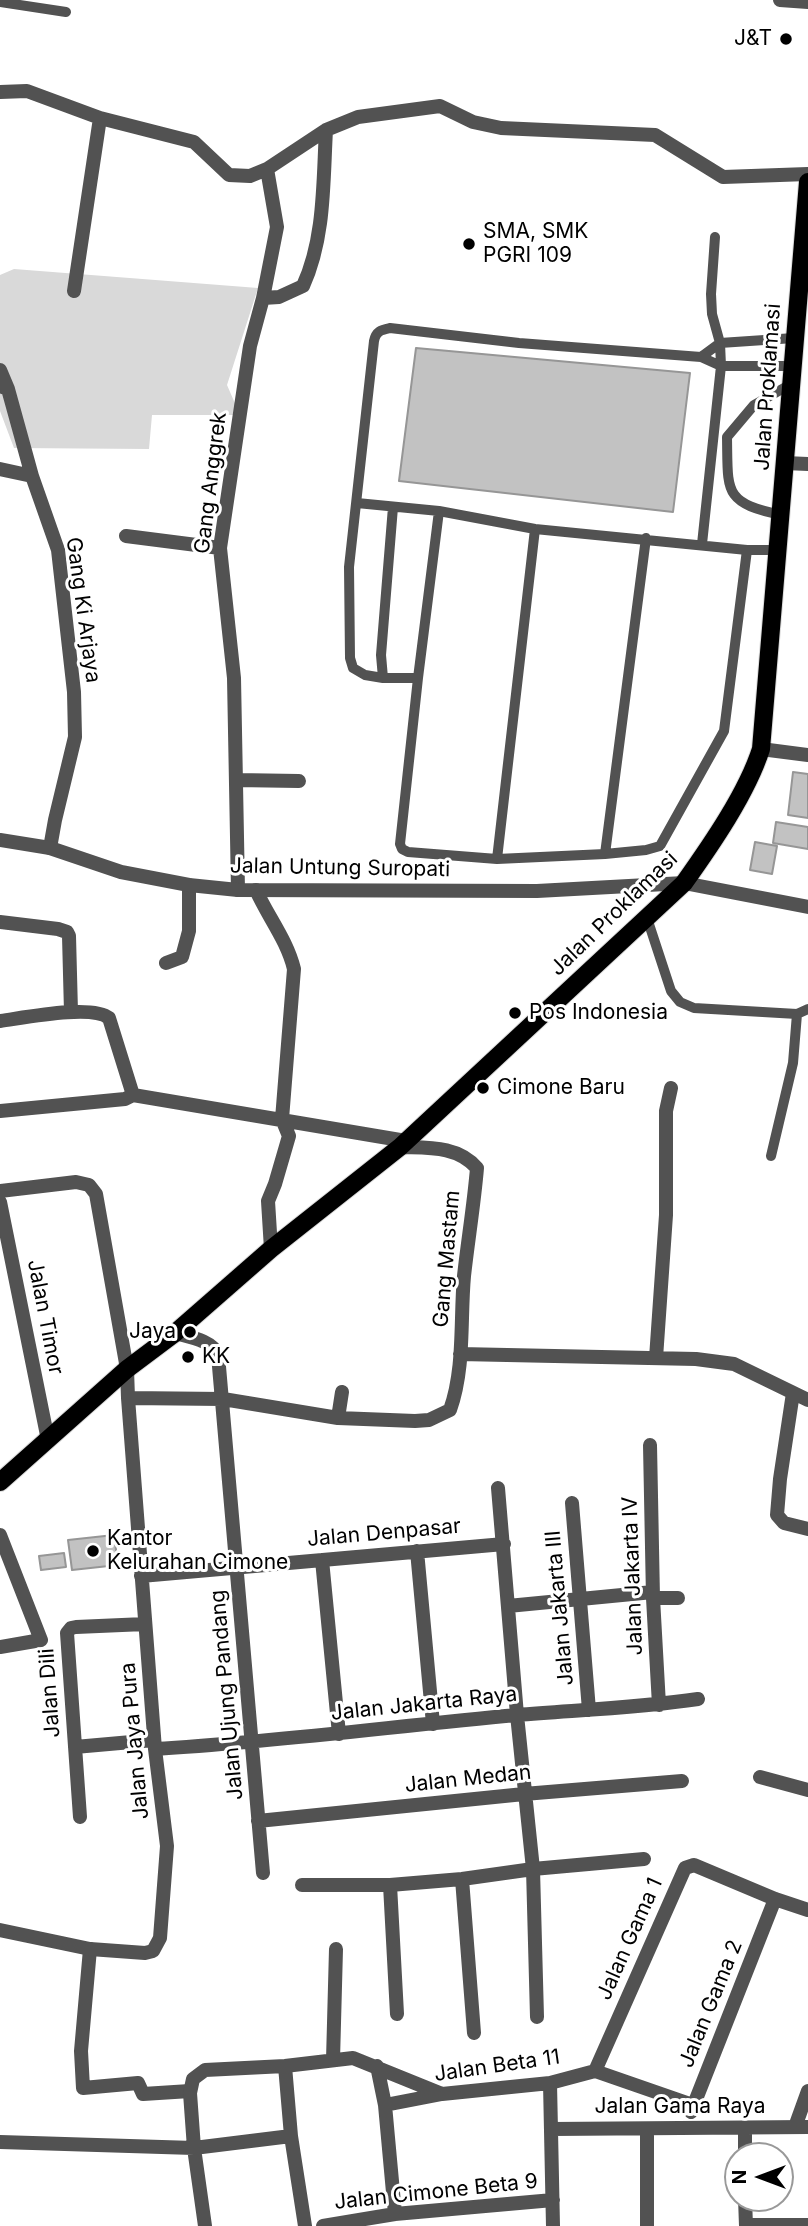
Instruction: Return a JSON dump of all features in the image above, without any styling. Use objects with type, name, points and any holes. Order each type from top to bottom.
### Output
[{"type":"main road","name":"Jalan Proklamasi","points":[[0,1482],[127,1369],[175,1333],[271,1249],[403,1144],[684,883],[712,843],[756,766],[761,749],[808,182]]},
{"type":"street","points":[[780,0],[808,2]]},
{"type":"street","points":[[0,92],[27,91],[100,118],[194,142],[229,175],[250,176],[267,169],[326,130],[358,117],[440,106],[473,122],[501,128],[655,135],[723,177],[808,174]]},
{"type":"street","points":[[74,291],[100,118]]},
{"type":"street","points":[[263,299],[278,297],[303,286],[314,263],[326,130]]},
{"type":"street","name":"Gang Anggrek","points":[[238,890],[234,678],[220,548],[250,346],[263,299],[277,227],[267,169]]},
{"type":"street","name":"Gang Ki Arjaya","points":[[0,370],[58,550],[74,692],[75,737],[50,848]]},
{"type":"street","points":[[786,463],[808,464]]},
{"type":"street","points":[[0,470],[32,476]]},
{"type":"street","points":[[126,536],[220,548]]},
{"type":"street","points":[[761,749],[808,755]]},
{"type":"street","points":[[236,780],[299,781]]},
{"type":"street","name":"Jalan Untung Suropati","points":[[0,840],[50,848],[121,872],[189,885],[238,890],[537,891],[684,883],[808,907]]},
{"type":"street","points":[[166,963],[182,957],[189,931],[189,885]]},
{"type":"street","points":[[256,890],[289,950],[294,969],[282,1119],[289,1136],[268,1201],[271,1249]]},
{"type":"street","points":[[0,922],[67,932],[71,1012]]},
{"type":"street","points":[[0,1021],[71,1012],[102,1013],[109,1018],[133,1095]]},
{"type":"street","points":[[656,1358],[666,1215],[666,1111],[671,1088]]},
{"type":"street","points":[[0,1111],[125,1099],[133,1095],[282,1119],[403,1144]]},
{"type":"street","name":"Gang Mastam","points":[[403,1144],[445,1148],[472,1162],[477,1168],[464,1275],[460,1354]]},
{"type":"street","name":"Jalan Jaya Pura","points":[[0,1191],[76,1182],[89,1185],[96,1194],[127,1369],[155,1745],[167,1846],[160,1938],[153,1951],[145,1953],[90,1950],[0,1930]]},
{"type":"street","name":"Jalan Timor","points":[[0,1202],[48,1440]]},
{"type":"street","name":"Jalan Ujung Pandang","points":[[175,1333],[216,1349],[223,1399],[262,1873]]},
{"type":"street","points":[[128,1398],[223,1399],[338,1418],[429,1420],[450,1410],[460,1354],[696,1359],[734,1364],[808,1400]]},
{"type":"street","points":[[338,1418],[342,1392]]},
{"type":"street","points":[[793,1393],[777,1516],[784,1524],[808,1529]]},
{"type":"street","name":"Jalan Jakarta IV","points":[[650,1445],[653,1595],[659,1705]]},
{"type":"street","points":[[498,1488],[524,1794],[533,1869],[537,2017]]},
{"type":"street","name":"Jalan Jakarta III","points":[[572,1503],[589,1710]]},
{"type":"street","points":[[0,1535],[41,1640],[0,1647]]},
{"type":"street","name":"Jalan Denpasar","points":[[141,1576],[504,1544]]},
{"type":"street","points":[[417,1550],[433,1724]]},
{"type":"street","points":[[322,1560],[339,1734]]},
{"type":"street","points":[[508,1606],[580,1598],[653,1595],[678,1598]]},
{"type":"street","name":"Jalan Dili","points":[[80,1816],[66,1637],[68,1629],[145,1624]]},
{"type":"street","name":"Jalan Jakarta Raya","points":[[155,1745],[339,1734],[517,1715],[659,1705],[698,1699]]},
{"type":"street","name":"Jalan Dili","points":[[75,1747],[155,1745]]},
{"type":"street","points":[[760,1777],[808,1790]]},
{"type":"street","name":"Jalan Medan","points":[[258,1821],[682,1781]]},
{"type":"street","points":[[302,1885],[390,1885],[644,1859]]},
{"type":"street","name":"Jalan Gama 1","points":[[595,2071],[684,1869],[694,1865],[808,1910]]},
{"type":"street","points":[[462,1879],[474,2033]]},
{"type":"street","points":[[390,1885],[397,2014]]},
{"type":"street","name":"Jalan Gama 2","points":[[688,2127],[693,2105],[775,1899]]},
{"type":"street","points":[[332,2060],[336,1949]]},
{"type":"street","points":[[90,1950],[81,2051],[83,2088],[138,2083],[143,2094],[190,2091]]},
{"type":"street","points":[[205,2226],[194,2148],[190,2091],[193,2079],[205,2070],[285,2066],[354,2058],[442,2094]]},
{"type":"street","points":[[285,2066],[291,2136],[305,2226]]},
{"type":"street","points":[[377,2066],[385,2105],[395,2214]]},
{"type":"street","points":[[595,2071],[693,2105]]},
{"type":"street","name":"Jalan Beta 11","points":[[385,2105],[442,2094],[550,2083],[595,2071]]},
{"type":"street","points":[[550,2083],[553,2226]]},
{"type":"street","points":[[802,2127],[808,2091]]},
{"type":"street","name":"Jalan Gama Raya","points":[[552,2129],[802,2127]]},
{"type":"street","points":[[647,2129],[647,2226]]},
{"type":"street","points":[[745,2129],[745,2142]]},
{"type":"street","points":[[0,2142],[194,2148],[291,2136]]},
{"type":"street","name":"Jalan Cimone Beta 9","points":[[323,2226],[395,2214],[553,2200]]},
{"type":"street","points":[[746,2226],[808,2225]]},
{"type":"lane","points":[[0,2],[66,12]]},
{"type":"lane","points":[[702,544],[721,366],[720,344],[710,293],[715,237]]},
{"type":"lane","points":[[418,678],[365,675],[354,668],[350,658],[349,567],[374,341],[380,330],[390,328],[519,344],[701,357],[721,366],[792,375]]},
{"type":"lane","points":[[701,357],[720,344],[794,338]]},
{"type":"lane","points":[[782,515],[751,509],[735,496],[728,482],[727,437],[754,405],[792,375]]},
{"type":"lane","points":[[357,503],[439,511],[535,529],[747,550],[779,550]]},
{"type":"lane","points":[[383,678],[381,656],[393,507]]},
{"type":"lane","points":[[439,511],[401,838],[402,849],[408,852],[497,859],[605,854],[660,846],[724,731],[747,550]]},
{"type":"lane","points":[[497,859],[535,529]]},
{"type":"lane","points":[[605,854],[646,538]]},
{"type":"lane","points":[[647,918],[671,991],[680,1002],[694,1008],[797,1014],[808,1009]]},
{"type":"lane","points":[[771,1156],[793,1063],[797,1014]]},
{"type":"shaded area","points":[[14,269],[258,288],[227,385],[240,415],[152,415],[149,449],[14,448],[0,411],[0,275]]},
{"type":"building","points":[[416,348],[690,373],[673,512],[399,481]]},
{"type":"building","points":[[793,772],[808,774],[808,818],[788,815]]},
{"type":"building","points":[[776,822],[808,827],[808,849],[773,843]]},
{"type":"building","points":[[755,842],[777,846],[772,874],[750,870]]},
{"type":"building","points":[[114,1535],[118,1565],[72,1570],[68,1540]]},
{"type":"building","points":[[64,1553],[66,1567],[41,1570],[39,1556]]},
{"type":"place","name":"J&T","points":[[786,39]]},
{"type":"place","name":"SMA, SMK PGRI 109","points":[[469,244]]},
{"type":"place","name":"Pos Indonesia","points":[[515,1013]]},
{"type":"place","name":"Cimone Baru","points":[[483,1088]]},
{"type":"place","name":"Jaya","points":[[190,1332]]},
{"type":"place","name":"KK","points":[[188,1357]]},
{"type":"place","name":"Kantor Kelurahan Cimone","points":[[93,1551]]}]
